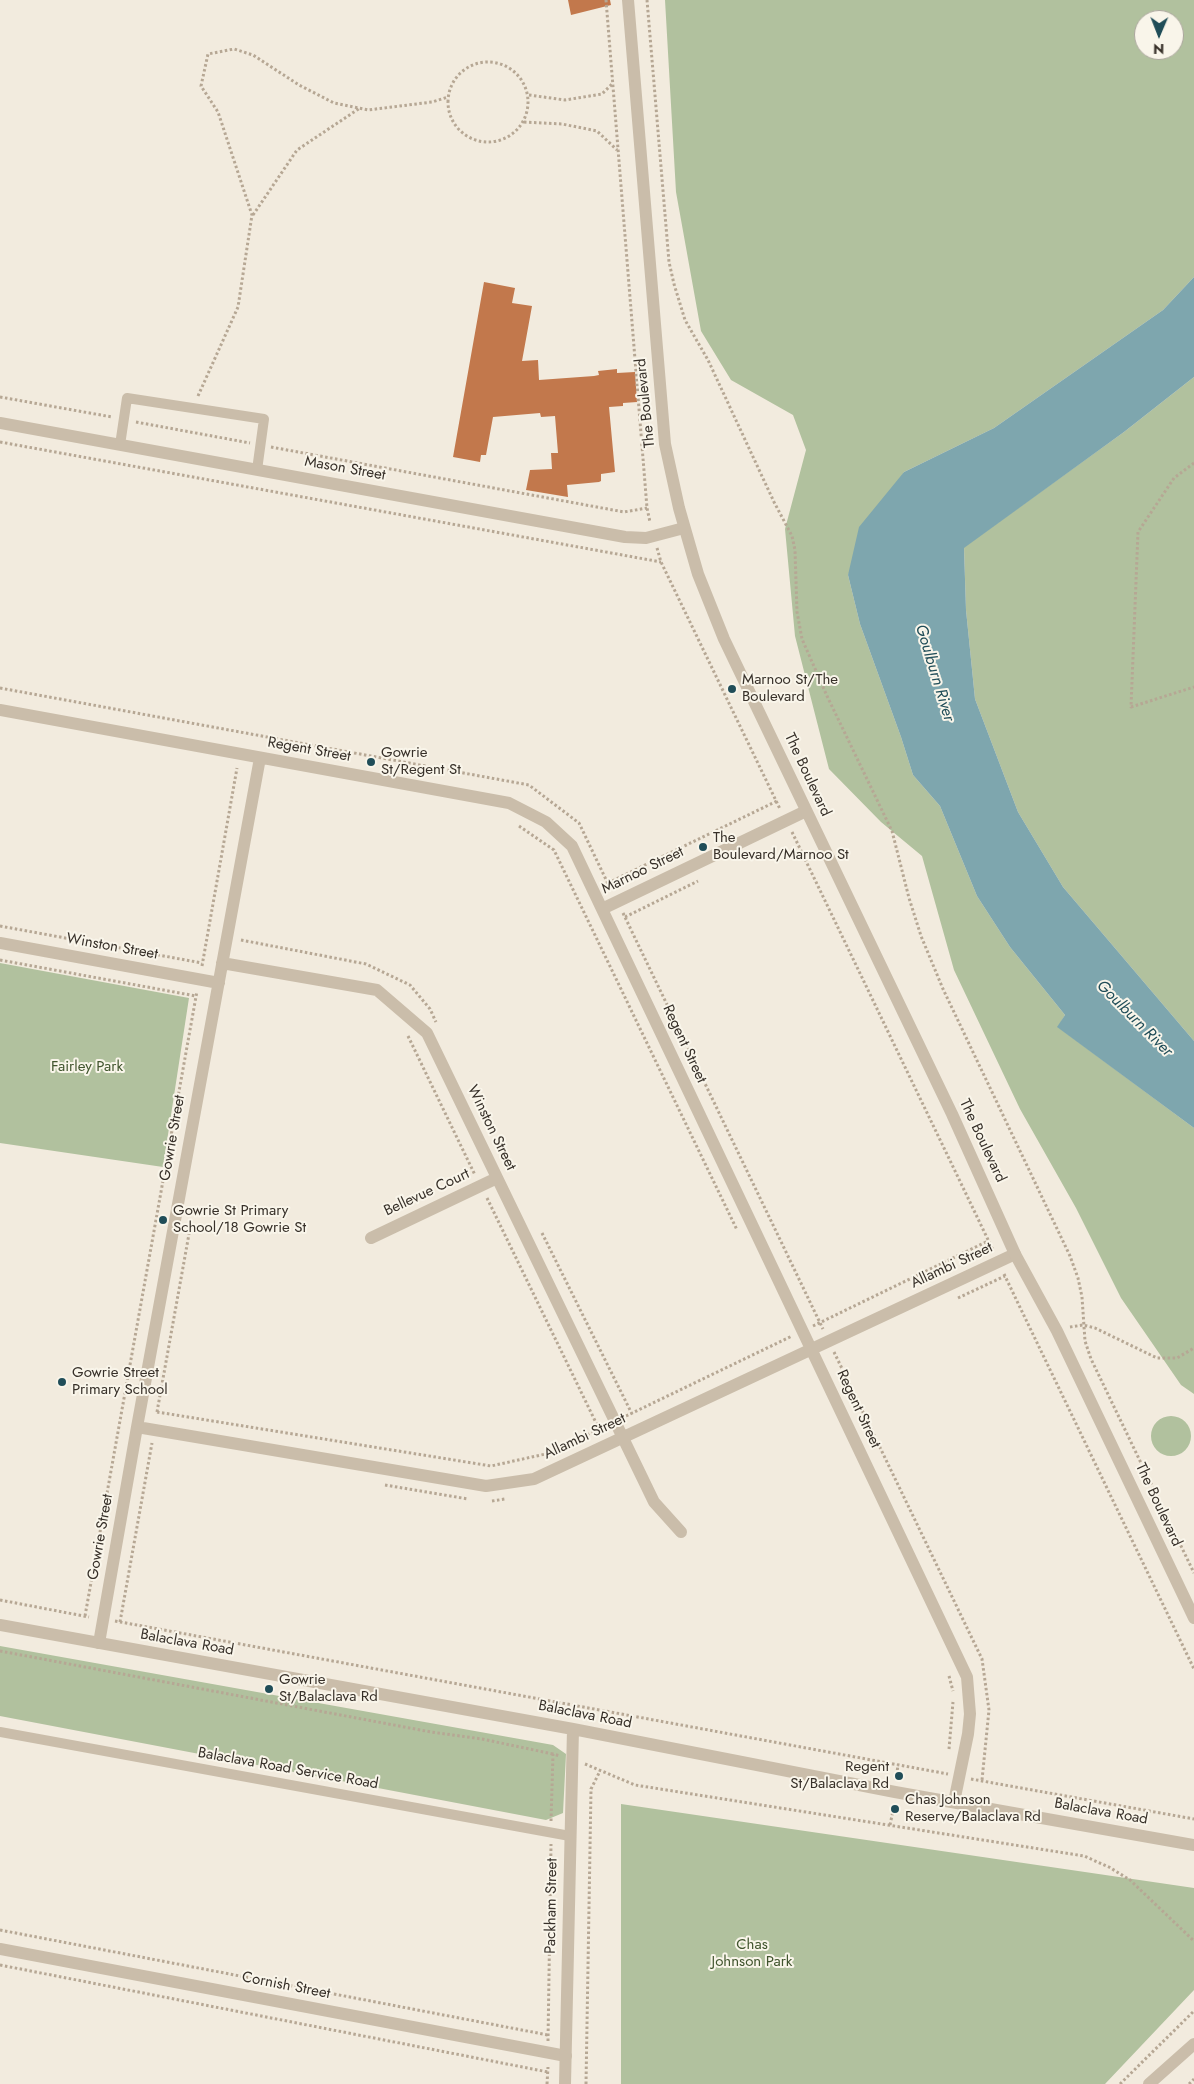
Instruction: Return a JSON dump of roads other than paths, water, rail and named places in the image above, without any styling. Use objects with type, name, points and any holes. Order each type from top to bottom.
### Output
[{"type":"street","name":"The Boulevard","points":[[628,0],[666,444],[684,528],[698,574],[724,640],[952,1114],[1015,1254],[1057,1331],[1194,1618]]},
{"type":"street","name":"Mason Street","points":[[0,423],[625,537],[646,538],[684,528]]},
{"type":"street","name":"Regent Street","points":[[0,710],[509,803],[546,822],[572,846],[967,1677],[970,1714],[954,1802]]},
{"type":"street","name":"Gowrie Street","points":[[100,1643],[137,1427],[260,758]]},
{"type":"street","name":"Marnoo Street","points":[[602,909],[806,811]]},
{"type":"street","name":"Winston Street","points":[[0,943],[219,983]]},
{"type":"street","name":"Winston Street","points":[[222,963],[377,990],[427,1033],[654,1502],[682,1532]]},
{"type":"street","name":"Bellevue Court","points":[[371,1238],[497,1178]]},
{"type":"street","name":"Allambi Street","points":[[137,1427],[486,1486],[534,1479],[1015,1254]]},
{"type":"street","name":"Balaclava Road","points":[[0,1625],[573,1729],[954,1802],[1194,1845]]},
{"type":"street","name":"Packham Street","points":[[565,2084],[573,1729]]},
{"type":"street","name":"Balaclava Road","points":[[1164,1840],[1194,1854]]},
{"type":"street","name":"Cornish Street","points":[[0,1949],[566,2056]]},
{"type":"street","points":[[1149,2084],[1194,2044]]},
{"type":"lane","points":[[120,445],[127,398],[264,419],[256,470]]},
{"type":"lane","name":"Balaclava Road Service Road","points":[[0,1732],[570,1836]]},
{"type":"water","name":"Goulburn River","points":[[1194,277],[1194,377],[1124,432],[964,548],[966,610],[975,699],[1018,812],[1063,887],[1194,1041],[1194,1128],[1057,1027],[1065,1015],[1010,947],[977,896],[940,806],[913,775],[860,624],[848,575],[859,527],[904,472],[994,428],[1163,310]]},
{"type":"place","name":"Marnoo St/The Boulevard","points":[[732,689]]},
{"type":"place","name":"Gowrie St/Regent St","points":[[371,762]]},
{"type":"place","name":"The Boulevard/Marnoo St","points":[[703,847]]},
{"type":"place","name":"Gowrie St Primary School/18 Gowrie St","points":[[163,1220]]},
{"type":"place","name":"Gowrie Street Primary School","points":[[62,1382]]},
{"type":"place","name":"Gowrie St/Balaclava Rd","points":[[269,1689]]},
{"type":"place","name":"Regent St/Balaclava Rd","points":[[899,1776]]},
{"type":"place","name":"Chas Johnson Reserve/Balaclava Rd","points":[[895,1809]]},
{"type":"park label","name":"Fairley Park","points":[[87,1067]]},
{"type":"park label","name":"Chas Johnson Park","points":[[752,1954]]}]
